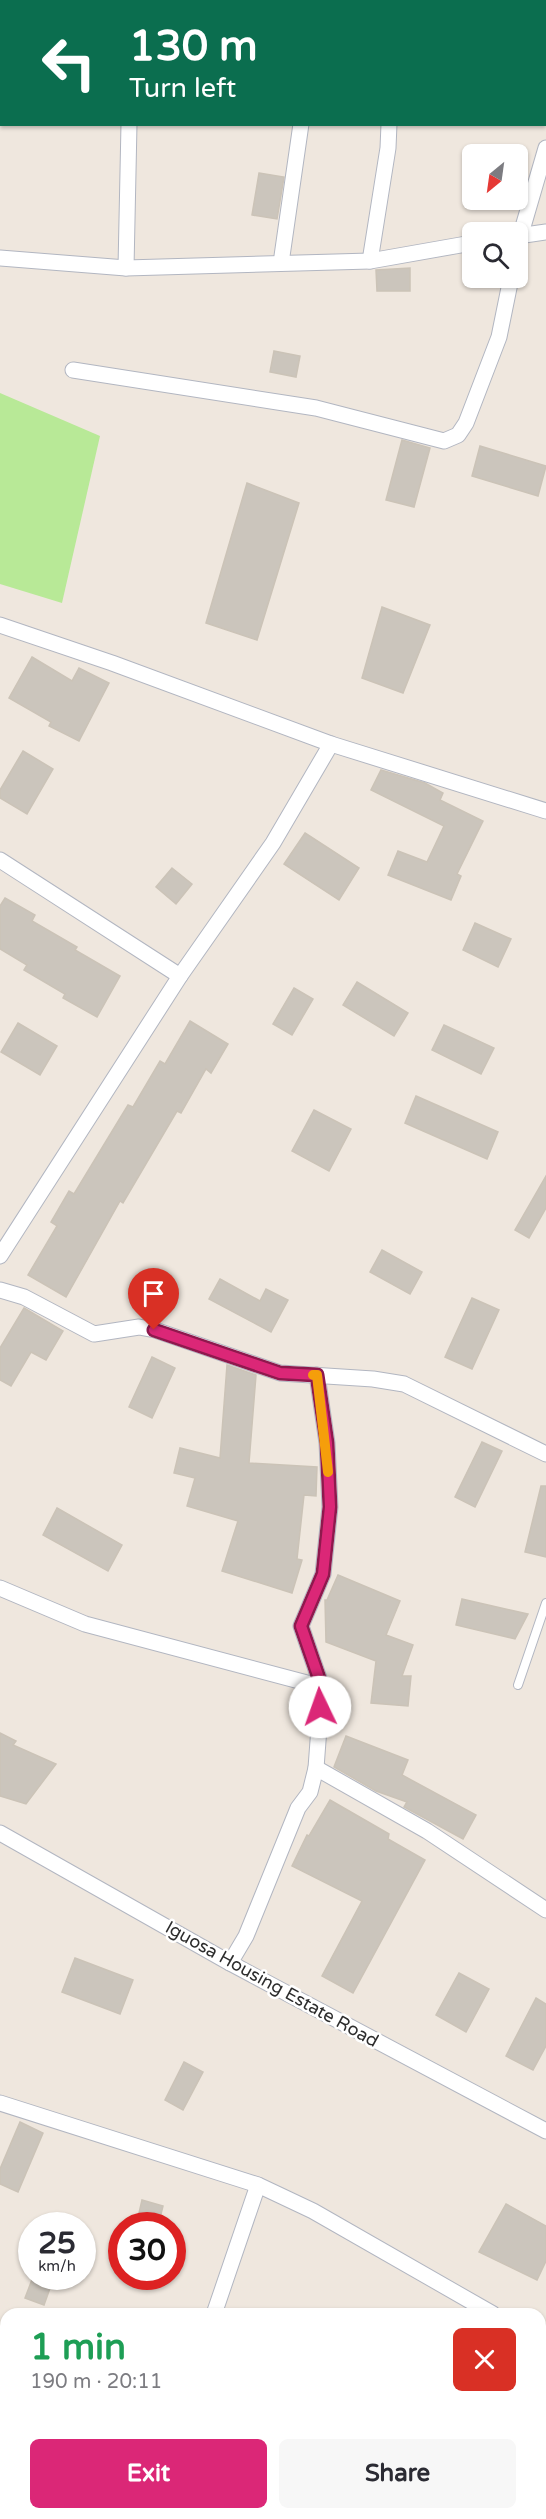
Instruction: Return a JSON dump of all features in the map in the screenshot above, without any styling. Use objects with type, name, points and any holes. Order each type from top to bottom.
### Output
[{"type":"street","points":[[126,268],[129,126]]},
{"type":"street","points":[[281,263],[301,126]]},
{"type":"street","points":[[370,261],[388,148],[389,126]]},
{"type":"street","points":[[523,222],[546,148]]},
{"type":"street","points":[[528,236],[546,232]]},
{"type":"street","points":[[0,258],[126,268],[370,261],[462,245]]},
{"type":"street","points":[[73,370],[316,408],[444,441],[458,435],[466,423],[499,336],[509,288]]},
{"type":"street","points":[[0,625],[112,663],[331,744],[546,811]]},
{"type":"street","points":[[0,1256],[180,976],[273,843],[331,744]]},
{"type":"street","points":[[0,860],[180,976]]},
{"type":"street","points":[[0,1290],[24,1297],[94,1334],[139,1327],[154,1330],[280,1373],[404,1384],[546,1454]]},
{"type":"street","points":[[230,1963],[246,1936],[298,1808],[310,1792],[316,1768],[322,1687],[301,1626],[323,1574],[330,1507],[327,1443],[317,1375]]},
{"type":"street","points":[[0,1588],[85,1624],[322,1687]]},
{"type":"street","points":[[316,1768],[427,1831],[546,1910]]},
{"type":"street","name":"Iguosa Housing Estate Road","points":[[0,1833],[230,1963],[546,2131]]},
{"type":"street","points":[[0,2103],[258,2185],[313,2211],[483,2308]]},
{"type":"street","points":[[216,2308],[258,2185]]},
{"type":"lane","points":[[518,1685],[546,1603]]},
{"type":"green space","points":[[0,393],[100,436],[62,603],[0,584]]},
{"type":"building","points":[[259,173],[284,177],[277,219],[252,215]]},
{"type":"building","points":[[410,268],[410,291],[377,291],[376,270]]},
{"type":"building","points":[[274,351],[300,356],[296,377],[270,372]]},
{"type":"building","points":[[402,440],[430,448],[414,507],[386,500]]},
{"type":"building","points":[[480,446],[546,466],[538,496],[472,476]]},
{"type":"building","points":[[247,483],[299,503],[257,640],[206,623]]},
{"type":"building","points":[[382,607],[430,625],[403,693],[362,678]]},
{"type":"building","points":[[32,657],[72,681],[79,668],[109,683],[79,741],[49,726],[51,722],[9,698]]},
{"type":"building","points":[[23,751],[53,769],[27,814],[0,798],[0,790]]},
{"type":"building","points":[[381,770],[425,783],[443,793],[440,800],[483,821],[457,874],[461,876],[451,900],[388,875],[398,851],[427,862],[444,826],[371,790]]},
{"type":"building","points":[[305,833],[359,868],[339,900],[284,864]]},
{"type":"building","points":[[172,868],[192,884],[176,904],[156,887]]},
{"type":"building","points":[[5,898],[35,915],[32,921],[77,947],[75,950],[120,976],[97,1017],[63,998],[65,994],[24,970],[27,965],[0,949],[0,906]]},
{"type":"building","points":[[475,923],[511,939],[498,967],[463,950]]},
{"type":"building","points":[[357,982],[408,1013],[394,1036],[343,1005]]},
{"type":"building","points":[[294,988],[313,999],[292,1035],[273,1024]]},
{"type":"building","points":[[190,1021],[228,1044],[211,1073],[206,1069],[181,1113],[177,1111],[123,1203],[120,1201],[66,1297],[28,1275],[57,1226],[51,1222],[69,1191],[74,1194],[128,1105],[133,1107],[160,1061],[165,1064]]},
{"type":"building","points":[[18,1023],[57,1046],[40,1075],[1,1052]]},
{"type":"building","points":[[444,1025],[494,1048],[481,1074],[432,1050]]},
{"type":"building","points":[[416,1096],[498,1132],[487,1159],[405,1123]]},
{"type":"building","points":[[314,1110],[351,1129],[329,1171],[292,1151]]},
{"type":"building","points":[[546,1176],[546,1208],[529,1238],[515,1230]]},
{"type":"building","points":[[382,1250],[422,1272],[410,1294],[370,1272]]},
{"type":"building","points":[[220,1279],[260,1301],[266,1289],[288,1300],[271,1332],[209,1299]]},
{"type":"building","points":[[472,1298],[499,1310],[472,1369],[445,1357]]},
{"type":"building","points":[[24,1308],[63,1331],[46,1360],[31,1352],[11,1386],[0,1380],[0,1348]]},
{"type":"building","points":[[152,1357],[175,1368],[152,1418],[129,1407]]},
{"type":"building","points":[[227,1365],[256,1375],[249,1463],[317,1467],[316,1496],[304,1495],[297,1559],[302,1560],[292,1593],[222,1571],[238,1521],[187,1506],[195,1478],[174,1473],[180,1448],[220,1458]]},
{"type":"building","points":[[482,1442],[502,1451],[475,1507],[455,1497]]},
{"type":"building","points":[[541,1486],[546,1486],[546,1557],[525,1552]]},
{"type":"building","points":[[57,1508],[122,1545],[108,1571],[43,1535]]},
{"type":"building","points":[[338,1575],[400,1601],[386,1635],[413,1645],[402,1676],[411,1676],[408,1706],[371,1703],[376,1661],[326,1642],[325,1600]]},
{"type":"building","points":[[462,1599],[528,1614],[515,1639],[456,1625]]},
{"type":"building","points":[[0,1733],[16,1741],[13,1745],[56,1764],[26,1804],[0,1796]]},
{"type":"building","points":[[346,1736],[408,1760],[402,1775],[476,1815],[463,1839],[404,1807],[407,1802],[376,1791],[334,1767]]},
{"type":"building","points":[[330,1800],[389,1834],[388,1839],[425,1860],[353,1993],[322,1976],[362,1901],[292,1866],[307,1835],[309,1836]]},
{"type":"building","points":[[75,1958],[133,1980],[120,2014],[62,1992]]},
{"type":"building","points":[[459,1973],[489,1989],[466,2032],[436,2015]]},
{"type":"building","points":[[536,1998],[546,2004],[546,2046],[533,2070],[506,2056]]},
{"type":"building","points":[[184,2062],[203,2072],[183,2110],[165,2100]]},
{"type":"building","points":[[20,2122],[43,2133],[18,2192],[0,2184],[0,2169]]},
{"type":"building","points":[[142,2200],[163,2206],[162,2212],[139,2212]]},
{"type":"building","points":[[506,2204],[546,2226],[546,2261],[537,2280],[479,2252]]},
{"type":"building","points":[[28,2290],[49,2290],[44,2305],[25,2298]]},
{"type":"slow traffic","points":[[313,1375],[317,1375],[327,1443],[328,1472]]},
{"type":"route","points":[[154,1330],[280,1373],[317,1375],[327,1443],[330,1507],[323,1574],[301,1626],[322,1687],[320,1707]]}]
